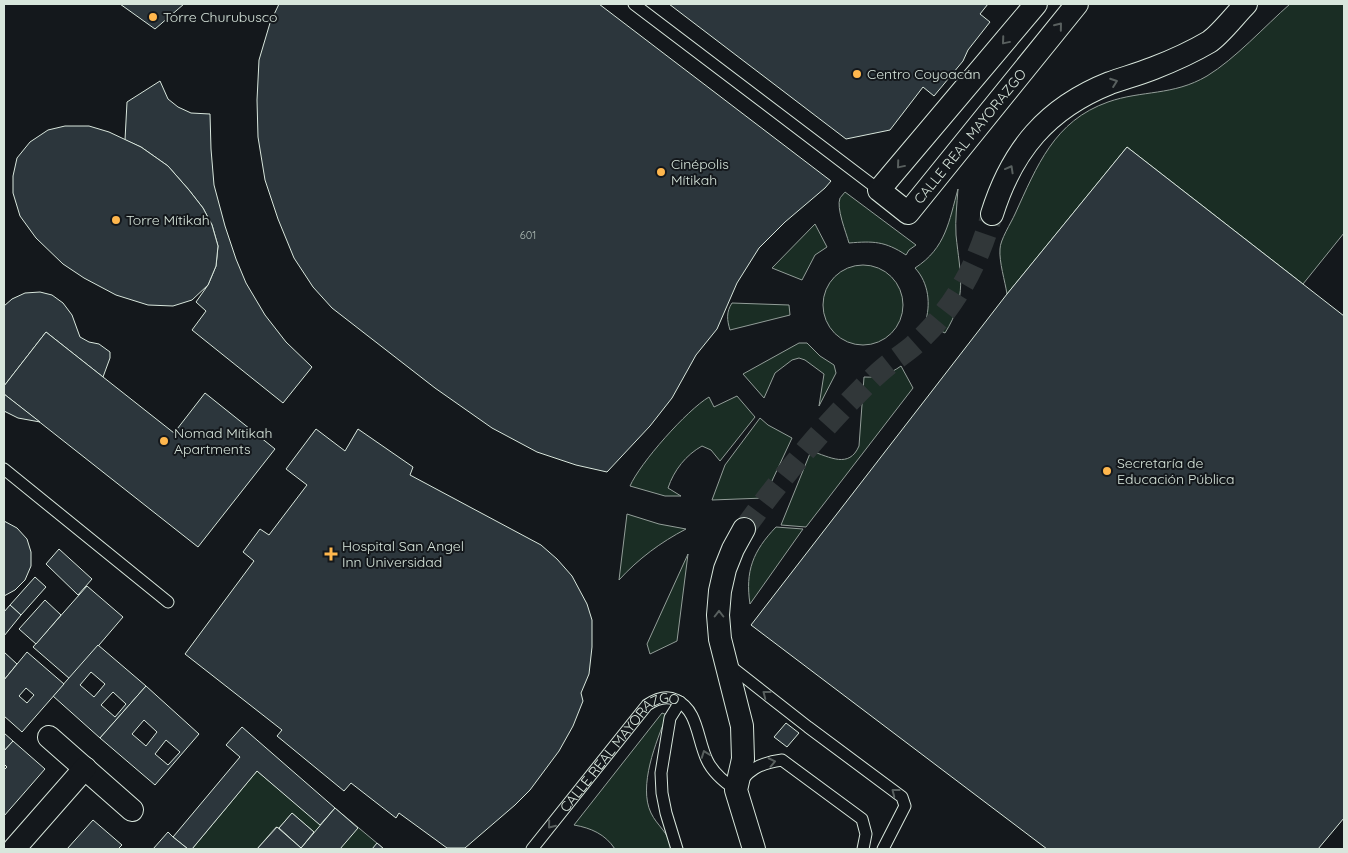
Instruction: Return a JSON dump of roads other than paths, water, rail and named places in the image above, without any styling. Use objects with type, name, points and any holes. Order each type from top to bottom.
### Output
[{"type":"street","points":[[879,190],[1036,4]]},
{"type":"street","name":"CALLE REAL MAYORAZGO","points":[[879,190],[908,214],[1077,4]]},
{"type":"street","points":[[992,214],[1008,171],[1035,133],[1052,117],[1070,103],[1090,92],[1154,68],[1210,41],[1246,4]]},
{"type":"street","points":[[744,529],[733,549],[725,570],[720,591],[718,615],[720,639],[742,726],[742,759],[736,790],[754,849]]},
{"type":"street","points":[[50,737],[132,810]]},
{"type":"street","points":[[14,849],[85,768]]},
{"type":"lane","points":[[634,4],[879,190]]},
{"type":"lane","points":[[5,473],[168,602]]},
{"type":"lane","points":[[726,662],[808,727],[902,797],[905,806],[883,849]]},
{"type":"lane","name":"CALLE REAL MAYORAZGO","points":[[532,849],[647,705],[654,700],[672,698],[688,708],[706,759],[714,772],[736,790]]},
{"type":"lane","points":[[677,849],[664,806],[661,773],[670,718],[680,702]]},
{"type":"lane","points":[[736,790],[741,781],[756,766],[782,760],[862,819],[866,834],[863,849]]},
{"type":"tunnel","points":[[744,529],[794,464],[848,403],[873,378],[913,346],[941,318],[971,269],[992,214]]},
{"type":"place","name":"Torre Churubusco","points":[[153,17]]},
{"type":"place","name":"Centro Coyoacán","points":[[857,74]]},
{"type":"place","name":"Cinépolis Mítikah","points":[[661,172]]},
{"type":"place","name":"Torre Mítikah","points":[[116,220]]},
{"type":"place","name":"Nomad Mítikah Apartments","points":[[164,441]]},
{"type":"place","name":"Secretaría de Educación Pública","points":[[1107,471]]},
{"type":"place","name":"Hospital San Angel Inn Universidad","points":[[331,554]]}]
